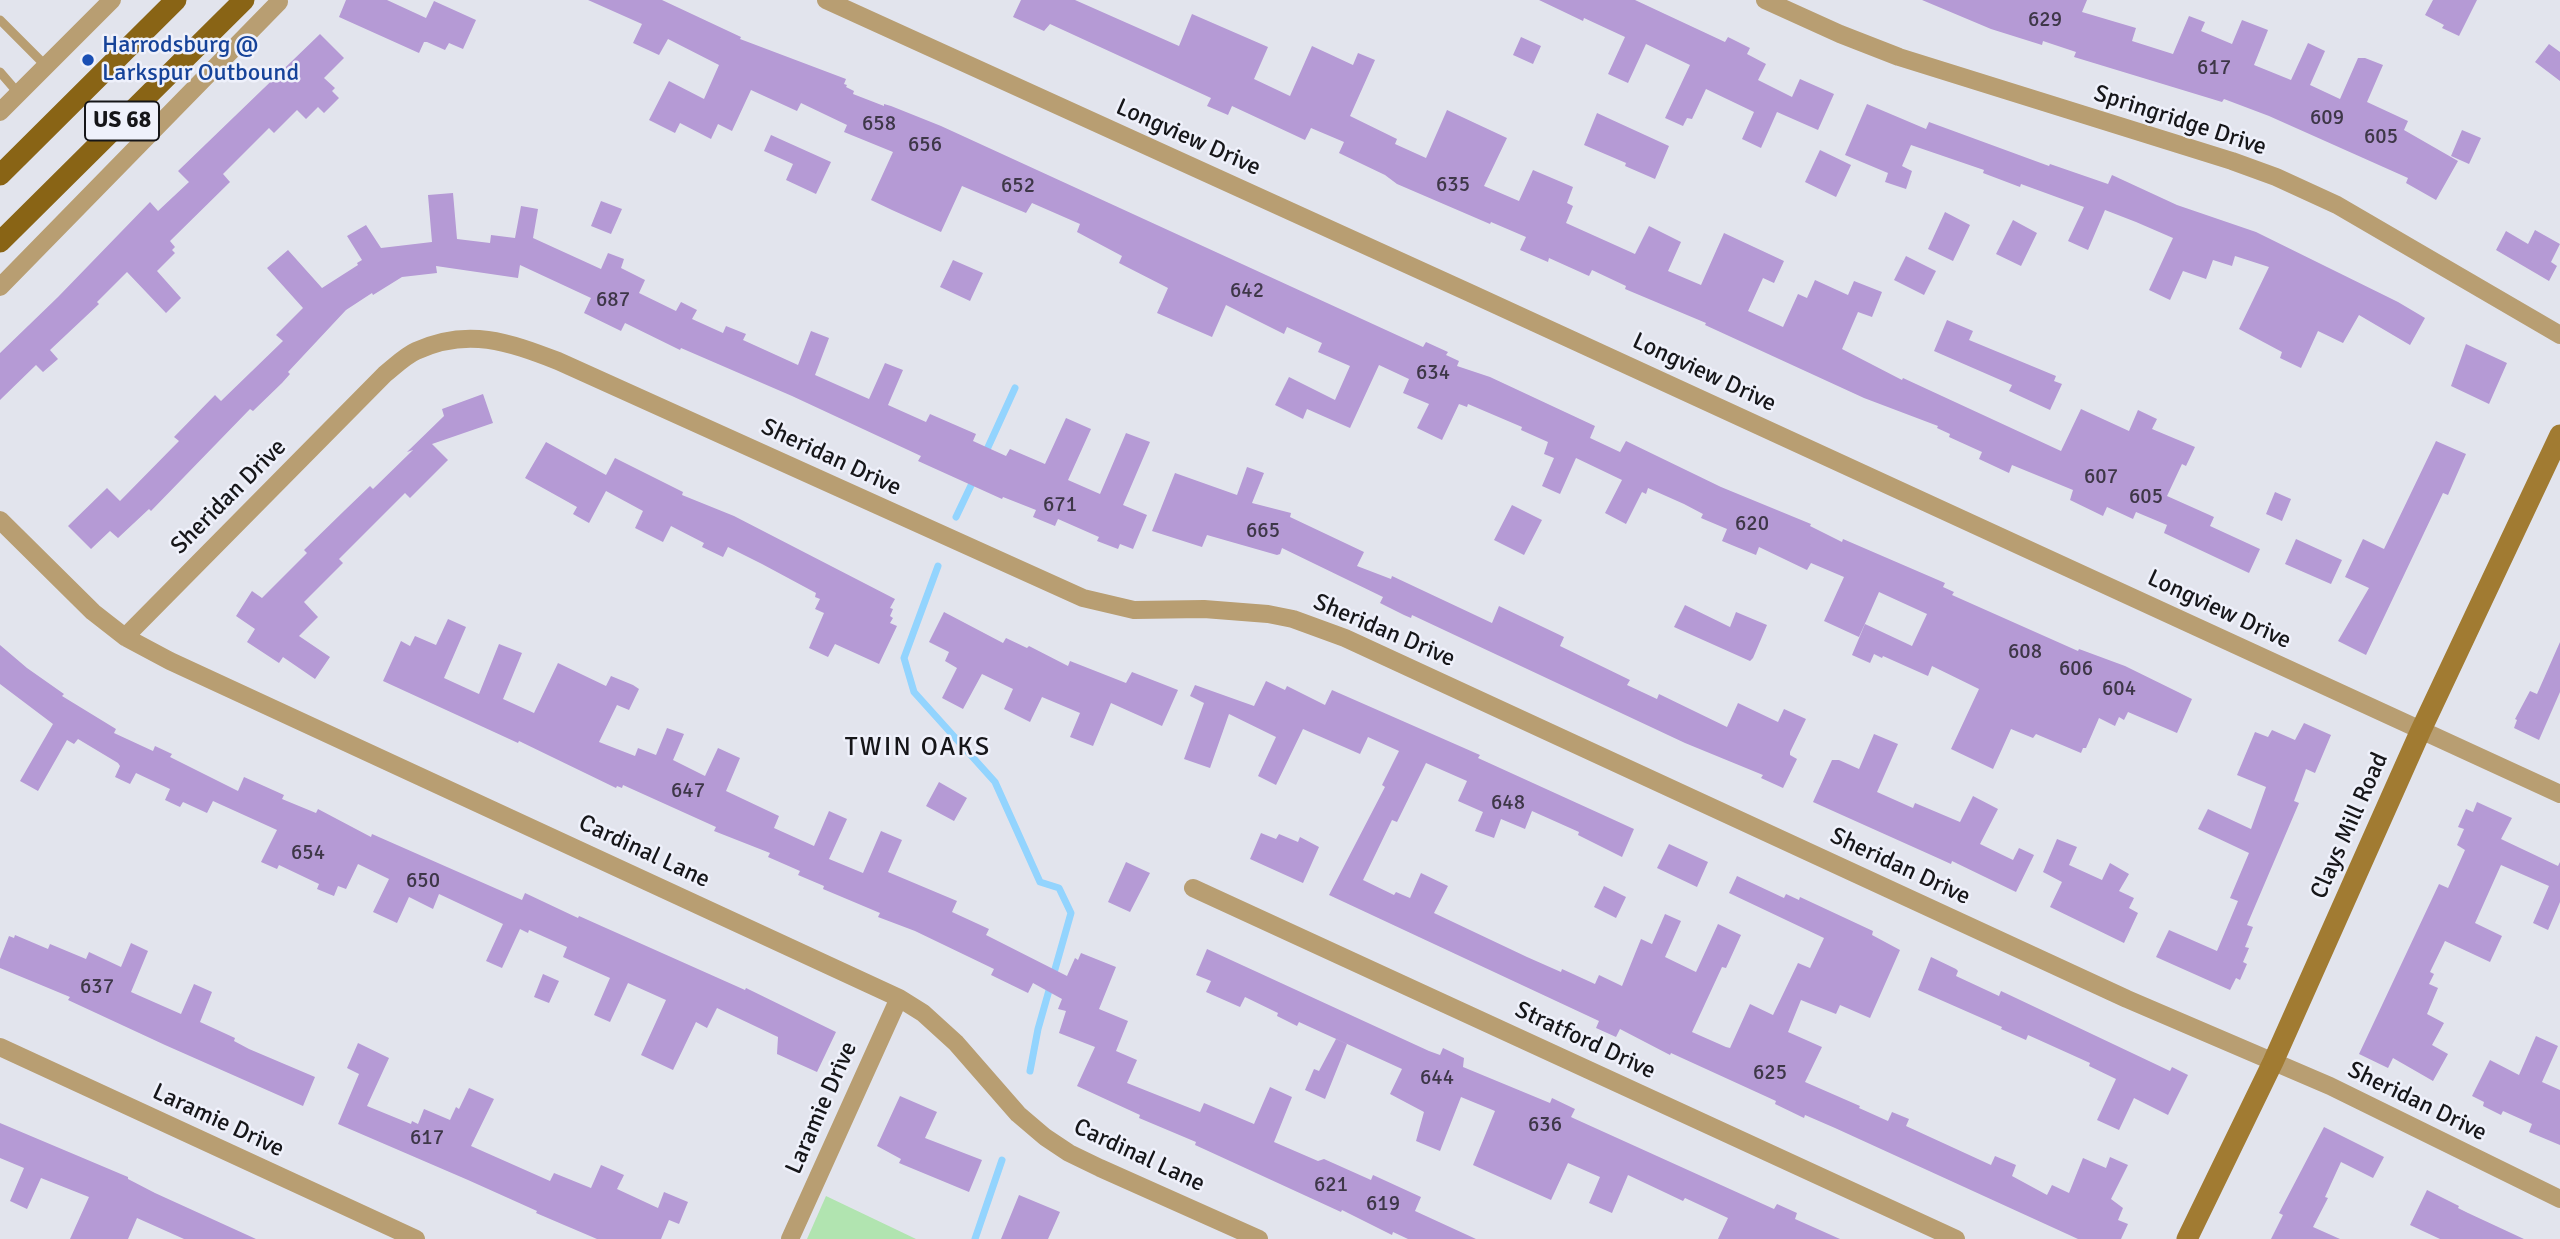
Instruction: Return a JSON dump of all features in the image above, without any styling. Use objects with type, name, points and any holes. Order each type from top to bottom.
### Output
[{"type":"main road","name":"US 68","points":[[0,175],[176,0]]},
{"type":"main road","name":"US 68","points":[[0,242],[244,0]]},
{"type":"main road","name":"Clays Mill Road","points":[[2187,1239],[2273,1062],[2421,730],[2560,435]]},
{"type":"street","points":[[0,112],[112,0]]},
{"type":"street","name":"Longview Drive","points":[[826,0],[2560,794]]},
{"type":"street","name":"Springridge Drive","points":[[1765,0],[1899,57],[2231,161],[2306,189],[2560,334]]},
{"type":"street","points":[[0,287],[279,2]]},
{"type":"street","name":"Sheridan Drive","points":[[125,637],[385,374],[414,352],[441,342],[489,338],[558,361],[1083,598],[1134,610],[1204,609],[1268,614],[1293,619],[1345,638],[2115,993],[2330,1086],[2560,1199]]},
{"type":"street","name":"Cardinal Lane","points":[[0,520],[85,604],[125,637],[209,681],[371,753],[899,998],[923,1013],[956,1043],[1018,1114],[1045,1137],[1090,1163],[1259,1239]]},
{"type":"street","name":"Stratford Drive","points":[[1193,888],[1956,1239]]},
{"type":"street","name":"Laramie Drive","points":[[790,1239],[899,998]]},
{"type":"street","name":"Laramie Drive","points":[[0,1047],[416,1239]]},
{"type":"lane","points":[[0,20],[46,66]]},
{"type":"lane","points":[[0,72],[19,94]]},
{"type":"green space","points":[[826,1196],[916,1239],[807,1239]]},
{"type":"building","points":[[346,0],[387,0],[426,18],[434,1],[476,20],[463,49],[449,43],[445,50],[424,42],[419,53],[339,17]]},
{"type":"building","points":[[588,0],[662,0],[741,37],[740,39],[846,79],[844,84],[854,91],[853,94],[941,126],[1423,347],[1426,342],[1448,352],[1446,355],[1459,361],[1457,366],[1490,377],[1595,426],[1590,438],[1620,452],[1626,441],[1721,487],[1811,524],[1810,526],[1842,542],[1843,539],[1945,583],[1943,587],[1954,592],[1952,595],[2078,651],[2079,649],[2125,666],[2192,699],[2177,733],[2128,712],[2124,720],[2119,717],[2115,726],[2099,718],[2086,748],[2083,748],[2081,753],[2036,734],[2033,738],[2011,729],[1993,769],[1951,749],[1979,689],[1932,666],[1928,676],[1883,656],[1882,658],[1874,654],[1870,663],[1852,655],[1865,624],[1912,646],[1927,614],[1879,592],[1859,637],[1824,621],[1844,577],[1811,563],[1807,570],[1759,547],[1756,555],[1722,541],[1727,529],[1701,518],[1703,514],[1684,504],[1648,488],[1646,494],[1642,492],[1626,524],[1605,513],[1622,480],[1576,458],[1560,494],[1542,486],[1554,458],[1544,454],[1548,442],[1521,430],[1522,427],[1468,404],[1467,407],[1459,404],[1442,440],[1417,428],[1429,404],[1403,393],[1409,379],[1379,365],[1350,428],[1307,409],[1303,419],[1275,405],[1289,377],[1335,400],[1350,366],[1318,352],[1322,343],[1287,327],[1284,334],[1226,305],[1212,337],[1157,313],[1168,288],[1119,263],[1122,256],[1077,232],[1080,224],[1032,203],[1026,213],[962,186],[941,232],[892,210],[871,200],[893,152],[844,132],[847,125],[801,103],[797,111],[751,90],[732,131],[718,124],[711,139],[680,123],[675,133],[649,120],[669,81],[704,99],[719,65],[668,39],[659,55],[633,43],[642,24]]},
{"type":"building","points":[[1021,0],[1075,0],[1179,46],[1192,14],[1268,47],[1254,79],[1290,96],[1312,46],[1353,65],[1358,53],[1375,60],[1350,116],[1397,139],[1395,144],[1426,158],[1447,110],[1507,138],[1484,186],[1519,201],[1533,170],[1573,187],[1567,203],[1573,206],[1566,223],[1635,254],[1649,226],[1681,242],[1668,271],[1701,285],[1724,233],[1784,261],[1774,283],[1763,278],[1748,311],[1783,327],[1798,294],[1807,298],[1815,280],[1848,295],[1854,281],[1882,292],[1872,317],[1858,312],[1842,349],[1902,380],[1903,378],[2061,451],[2081,409],[2129,431],[2138,410],[2157,419],[2152,429],[2195,447],[2186,466],[2182,464],[2167,496],[2214,517],[2210,526],[2260,549],[2249,573],[2164,533],[2167,525],[2136,512],[2133,519],[2107,507],[2103,516],[2070,500],[2073,490],[2012,465],[2009,473],[1979,459],[1982,452],[1949,437],[1950,434],[1937,428],[1938,426],[1864,398],[1705,325],[1706,323],[1625,289],[1626,286],[1592,270],[1589,276],[1549,258],[1548,262],[1520,250],[1526,237],[1397,184],[1385,175],[1339,153],[1344,142],[1311,128],[1305,140],[1232,106],[1228,115],[1207,106],[1211,98],[1050,24],[1044,31],[1013,17]]},
{"type":"building","points":[[1539,0],[1635,0],[1725,42],[1728,37],[1750,48],[1747,54],[1766,64],[1758,80],[1792,97],[1800,79],[1834,94],[1818,130],[1777,112],[1761,148],[1742,139],[1754,112],[1706,89],[1692,119],[1687,118],[1683,126],[1665,118],[1690,65],[1646,44],[1628,83],[1608,74],[1625,37]]},
{"type":"building","points":[[1922,0],[2087,0],[2082,12],[2136,28],[2132,41],[2173,54],[2189,16],[2205,22],[2201,31],[2232,44],[2242,20],[2268,30],[2254,65],[2291,80],[2308,43],[2325,51],[2310,85],[2340,99],[2358,58],[2383,65],[2367,102],[2408,121],[2404,130],[2458,161],[2436,200],[2406,183],[2408,178],[2269,116],[2224,99],[2222,102],[2074,57],[2076,52],[2043,41],[2042,45],[1991,29]]},
{"type":"building","points":[[2433,0],[2477,0],[2459,36],[2442,28],[2444,25],[2425,15]]},
{"type":"building","points":[[320,34],[344,58],[324,78],[335,88],[332,91],[339,98],[324,113],[318,107],[306,119],[297,110],[274,133],[269,128],[223,174],[230,182],[170,241],[175,247],[172,250],[175,253],[157,271],[181,298],[166,313],[127,272],[97,302],[99,304],[50,350],[58,359],[43,372],[36,365],[0,400],[0,353],[150,202],[158,211],[189,182],[178,171]]},
{"type":"building","points":[[1521,37],[1541,46],[1533,64],[1513,55]]},
{"type":"building","points":[[2549,44],[2560,52],[2560,81],[2535,62]]},
{"type":"building","points":[[1867,104],[1926,129],[1929,122],[2049,166],[2050,164],[2108,184],[2112,175],[2177,205],[2256,232],[2425,318],[2410,345],[2359,315],[2343,343],[2318,331],[2301,368],[2280,358],[2282,352],[2239,329],[2269,267],[2235,256],[2232,266],[2213,260],[2206,279],[2183,271],[2170,300],[2149,290],[2173,238],[2136,222],[2105,210],[2088,250],[2068,241],[2084,207],[2021,184],[2020,187],[1983,173],[1984,170],[1911,145],[1902,166],[1912,171],[1906,189],[1885,182],[1888,173],[1845,155]]},
{"type":"building","points":[[1597,113],[1669,146],[1655,179],[1584,145]]},
{"type":"building","points":[[2462,130],[2481,138],[2469,164],[2451,156]]},
{"type":"building","points":[[771,135],[831,162],[816,194],[786,180],[793,164],[764,151]]},
{"type":"building","points":[[1820,150],[1851,165],[1836,197],[1805,182]]},
{"type":"building","points":[[453,193],[457,239],[490,243],[491,235],[515,238],[521,206],[538,209],[533,238],[601,269],[608,253],[624,259],[621,268],[645,280],[639,293],[676,311],[681,302],[697,310],[692,319],[723,333],[726,326],[746,334],[743,340],[798,365],[811,331],[829,338],[815,375],[869,399],[885,363],[903,370],[888,405],[926,422],[930,414],[976,434],[973,441],[1006,456],[1010,449],[1045,464],[1066,418],[1091,429],[1068,480],[1100,494],[1126,433],[1150,442],[1123,505],[1147,515],[1133,549],[1120,544],[1118,549],[1097,541],[1099,537],[1058,519],[1055,526],[1033,517],[1036,510],[1003,497],[1002,499],[918,461],[921,456],[792,396],[681,348],[680,350],[625,323],[621,331],[584,313],[591,298],[520,265],[518,278],[436,266],[437,273],[402,277],[373,295],[372,293],[346,310],[288,372],[290,374],[282,383],[253,411],[250,409],[151,511],[149,509],[118,538],[110,531],[91,549],[68,526],[107,488],[120,501],[179,441],[174,437],[215,395],[221,401],[283,341],[276,335],[303,308],[267,268],[288,250],[322,288],[362,260],[347,236],[366,225],[381,248],[432,242],[428,195]]},
{"type":"building","points":[[601,201],[622,209],[611,234],[591,226]]},
{"type":"building","points":[[1945,212],[1970,225],[1953,261],[1928,249]]},
{"type":"building","points":[[2013,220],[2037,233],[2021,266],[1996,254]]},
{"type":"building","points":[[2535,230],[2560,244],[2551,262],[2557,266],[2549,281],[2496,250],[2506,231],[2528,244]]},
{"type":"building","points":[[1906,256],[1936,271],[1924,295],[1894,280]]},
{"type":"building","points":[[953,260],[983,273],[970,301],[940,287]]},
{"type":"building","points":[[1947,320],[1973,331],[1969,340],[2056,376],[2054,381],[2062,384],[2050,410],[2009,391],[2012,385],[1934,351]]},
{"type":"building","points":[[2466,344],[2507,363],[2489,404],[2451,386]]},
{"type":"building","points":[[483,394],[493,423],[432,444],[448,460],[410,498],[405,493],[339,559],[343,563],[304,602],[318,617],[299,636],[330,657],[315,679],[283,657],[279,663],[247,642],[255,629],[236,616],[252,591],[262,598],[307,553],[304,550],[370,486],[373,489],[413,450],[407,452],[444,416],[442,409]]},
{"type":"building","points":[[2436,441],[2466,454],[2448,495],[2443,493],[2366,655],[2338,641],[2369,588],[2345,577],[2363,539],[2384,549]]},
{"type":"building","points":[[546,442],[606,475],[615,458],[683,492],[682,495],[734,516],[895,599],[890,608],[893,609],[890,616],[893,618],[890,623],[897,626],[879,664],[835,644],[828,657],[809,648],[824,613],[815,609],[820,599],[815,597],[816,593],[728,547],[723,557],[702,547],[704,543],[671,526],[663,542],[635,528],[643,511],[606,491],[589,523],[573,514],[577,507],[525,478]]},
{"type":"building","points":[[1247,467],[1264,473],[1252,503],[1291,513],[1290,517],[1364,552],[1357,566],[1391,579],[1392,576],[1492,623],[1499,606],[1564,637],[1560,646],[1630,680],[1627,685],[1657,699],[1659,694],[1727,727],[1738,703],[1778,722],[1784,709],[1806,719],[1790,752],[1790,755],[1797,759],[1783,788],[1761,778],[1763,775],[1685,743],[1412,615],[1411,618],[1404,615],[1380,603],[1383,597],[1282,548],[1277,555],[1207,535],[1202,547],[1152,531],[1175,473],[1237,495]]},
{"type":"building","points":[[2275,492],[2291,499],[2282,521],[2266,514]]},
{"type":"building","points":[[1512,505],[1542,520],[1524,555],[1494,540]]},
{"type":"building","points":[[2296,539],[2342,560],[2331,584],[2285,564]]},
{"type":"building","points":[[1685,605],[1730,627],[1736,612],[1767,625],[1753,658],[1750,661],[1674,627]]},
{"type":"building","points":[[944,612],[1003,643],[1006,638],[1027,648],[1029,646],[1068,666],[1070,661],[1126,683],[1132,672],[1178,690],[1162,726],[1111,703],[1093,746],[1070,737],[1080,713],[1042,697],[1030,722],[1004,709],[1013,689],[982,674],[963,709],[942,698],[957,668],[945,661],[949,652],[929,642]]},
{"type":"building","points":[[448,619],[466,627],[444,678],[479,694],[499,644],[522,653],[503,699],[534,713],[558,663],[606,686],[611,676],[633,685],[639,689],[629,710],[617,705],[599,742],[635,756],[638,748],[656,755],[667,728],[684,734],[673,760],[705,776],[718,748],[740,758],[726,791],[779,816],[774,828],[814,846],[829,811],[847,819],[829,859],[863,873],[881,831],[902,840],[888,872],[957,901],[952,912],[989,929],[986,935],[1067,976],[1075,958],[1078,960],[1081,953],[1116,967],[1099,1009],[1128,1021],[1116,1051],[1137,1060],[1127,1083],[1200,1112],[1204,1103],[1254,1124],[1270,1087],[1292,1097],[1274,1142],[1318,1161],[1324,1159],[1371,1180],[1373,1175],[1421,1197],[1415,1211],[1476,1239],[1408,1239],[1393,1232],[1392,1235],[1195,1145],[1196,1142],[1139,1118],[1140,1115],[1077,1086],[1095,1047],[1059,1033],[1066,1011],[1058,1009],[1062,999],[1033,983],[1028,993],[991,975],[994,969],[915,931],[878,917],[880,913],[823,889],[824,886],[798,875],[800,871],[768,857],[770,853],[714,831],[716,827],[623,785],[622,788],[616,788],[519,741],[518,743],[383,681],[401,641],[410,646],[415,636],[436,645]]},
{"type":"building","points":[[2560,642],[2560,692],[2539,740],[2514,728],[2515,719],[2530,691],[2537,694]]},
{"type":"building","points":[[0,645],[64,694],[62,696],[116,729],[114,733],[153,751],[155,746],[172,754],[170,757],[238,791],[244,777],[284,795],[282,799],[316,813],[318,809],[371,837],[372,834],[522,900],[525,893],[745,990],[746,988],[836,1032],[817,1072],[777,1054],[778,1037],[717,1008],[707,1028],[696,1022],[673,1070],[641,1055],[666,1000],[628,983],[610,1022],[594,1015],[610,978],[563,957],[567,947],[529,930],[528,933],[520,929],[502,968],[486,961],[503,924],[439,894],[433,909],[409,897],[397,923],[373,912],[389,879],[358,864],[346,889],[338,886],[334,896],[317,889],[319,884],[279,865],[277,869],[261,862],[277,830],[213,801],[207,813],[183,802],[180,807],[165,800],[170,789],[136,773],[130,784],[115,777],[120,766],[118,763],[78,739],[74,744],[67,740],[38,791],[20,781],[53,724],[0,684]]},
{"type":"building","points":[[1266,681],[1285,690],[1287,686],[1325,705],[1332,690],[1480,755],[1478,758],[1634,829],[1622,857],[1578,835],[1579,832],[1532,811],[1525,829],[1501,819],[1494,838],[1475,831],[1483,812],[1458,801],[1467,781],[1426,763],[1397,822],[1392,820],[1363,880],[1394,895],[1396,892],[1410,898],[1421,873],[1448,886],[1434,913],[1561,972],[1562,969],[1595,984],[1599,975],[1622,986],[1641,939],[1652,944],[1665,914],[1681,921],[1665,957],[1696,972],[1718,924],[1741,935],[1726,968],[1722,967],[1692,1032],[1726,1047],[1730,1048],[1750,1004],[1773,1015],[1798,963],[1810,968],[1824,938],[1729,893],[1737,876],[1784,898],[1786,894],[1799,900],[1800,897],[1873,931],[1872,935],[1900,950],[1870,1018],[1840,1005],[1836,1014],[1801,1000],[1788,1032],[1822,1047],[1805,1082],[1888,1121],[1892,1112],[1909,1119],[1906,1126],[1991,1165],[1995,1156],[2016,1165],[2012,1176],[2047,1195],[2052,1185],[2069,1193],[2083,1158],[2106,1168],[2110,1157],[2128,1165],[2111,1199],[2123,1208],[2118,1220],[2128,1224],[2121,1239],[2078,1239],[1835,1128],[1805,1115],[1804,1118],[1775,1104],[1776,1101],[1671,1053],[1670,1055],[1620,1029],[1616,1037],[1596,1028],[1599,1021],[1329,895],[1385,787],[1382,785],[1399,751],[1368,737],[1360,754],[1303,729],[1276,785],[1258,776],[1276,737],[1229,714],[1210,768],[1184,759],[1204,703],[1190,696],[1195,685],[1254,706]]},
{"type":"building","points":[[2304,723],[2331,735],[2315,773],[2306,769],[2294,801],[2299,803],[2247,925],[2253,927],[2245,947],[2249,948],[2243,962],[2247,964],[2240,980],[2236,978],[2230,990],[2156,957],[2169,930],[2217,951],[2238,901],[2230,898],[2249,853],[2198,829],[2208,809],[2251,829],[2266,787],[2237,775],[2255,732],[2268,737],[2272,730],[2295,740]]},
{"type":"building","points":[[1874,734],[1898,744],[1877,792],[1913,808],[1915,803],[1960,822],[1973,796],[1998,809],[1980,844],[2013,860],[2019,848],[2034,855],[2016,892],[1952,861],[1951,864],[1813,802],[1832,760],[1839,760],[1859,769]]},
{"type":"building","points":[[939,782],[967,798],[954,821],[926,806]]},
{"type":"building","points":[[2477,802],[2512,818],[2501,839],[2558,866],[2560,862],[2560,902],[2548,930],[2533,923],[2549,886],[2501,865],[2475,923],[2502,936],[2490,962],[2445,941],[2430,972],[2434,974],[2429,984],[2438,988],[2427,1014],[2444,1023],[2432,1045],[2448,1054],[2433,1081],[2393,1058],[2388,1068],[2359,1054],[2439,884],[2448,888],[2465,850],[2457,845],[2464,829],[2458,827],[2466,809],[2473,812]]},
{"type":"building","points":[[1261,833],[1276,839],[1279,834],[1298,842],[1300,837],[1319,847],[1303,883],[1250,859]]},
{"type":"building","points":[[2057,839],[2077,847],[2069,865],[2102,880],[2110,863],[2129,874],[2119,891],[2134,898],[2129,908],[2138,913],[2124,943],[2050,907],[2062,882],[2043,872]]},
{"type":"building","points":[[1669,844],[1708,862],[1697,887],[1657,868]]},
{"type":"building","points":[[1126,862],[1150,873],[1130,912],[1108,902]]},
{"type":"building","points":[[1604,886],[1626,897],[1616,918],[1594,907]]},
{"type":"building","points":[[15,935],[48,949],[50,944],[86,959],[89,952],[121,967],[131,943],[148,951],[131,992],[181,1014],[194,984],[212,992],[200,1022],[235,1038],[234,1041],[249,1049],[315,1077],[303,1106],[68,1000],[70,997],[0,968],[0,959],[9,936],[14,938]]},
{"type":"building","points":[[1207,949],[1429,1051],[1440,1055],[1443,1048],[1464,1058],[1463,1067],[1550,1103],[1552,1098],[1575,1109],[1571,1117],[1573,1118],[1774,1209],[1777,1204],[1797,1213],[1795,1219],[1840,1239],[1718,1239],[1728,1218],[1685,1198],[1683,1201],[1628,1175],[1612,1213],[1589,1203],[1600,1177],[1568,1163],[1551,1200],[1473,1165],[1495,1111],[1461,1097],[1440,1151],[1416,1141],[1424,1112],[1390,1094],[1402,1069],[1299,1022],[1297,1026],[1245,997],[1240,1007],[1206,992],[1211,981],[1196,975]]},
{"type":"building","points":[[1931,957],[1956,969],[1956,976],[1999,996],[2001,991],[2170,1071],[2172,1067],[2188,1075],[2168,1115],[2134,1098],[2119,1130],[2097,1120],[2116,1079],[2089,1066],[2090,1063],[2028,1035],[2026,1040],[1918,990]]},
{"type":"building","points":[[543,974],[559,981],[549,1003],[534,997]]},
{"type":"building","points":[[2536,1036],[2558,1046],[2542,1082],[2560,1090],[2560,1145],[2529,1132],[2532,1124],[2503,1111],[2501,1115],[2483,1106],[2484,1102],[2472,1096],[2490,1060],[2519,1075]]},
{"type":"building","points":[[1336,1039],[1347,1044],[1325,1099],[1305,1090],[1314,1069],[1319,1071]]},
{"type":"building","points":[[358,1043],[389,1058],[367,1106],[411,1124],[412,1121],[418,1124],[424,1109],[450,1120],[456,1107],[459,1109],[469,1088],[494,1099],[471,1146],[550,1181],[554,1173],[591,1188],[601,1165],[624,1175],[617,1189],[658,1208],[664,1192],[688,1202],[679,1224],[669,1220],[661,1239],[597,1239],[338,1124],[359,1074],[347,1068]]},
{"type":"building","points":[[900,1096],[937,1112],[925,1138],[982,1160],[969,1192],[899,1163],[901,1159],[877,1146]]},
{"type":"building","points":[[0,1123],[128,1177],[155,1193],[256,1239],[184,1239],[137,1218],[128,1239],[70,1239],[89,1197],[41,1178],[27,1209],[10,1201],[24,1168],[0,1158]]},
{"type":"building","points":[[2324,1127],[2384,1157],[2373,1178],[2341,1162],[2325,1197],[2328,1198],[2313,1227],[2340,1239],[2271,1239],[2283,1215],[2279,1213]]},
{"type":"building","points":[[2427,1190],[2524,1239],[2440,1239],[2410,1225]]},
{"type":"building","points":[[1019,1195],[1060,1212],[1048,1239],[1001,1239]]},
{"type":"waterway","points":[[984,456],[1015,388]]},
{"type":"waterway","points":[[956,517],[975,477]]},
{"type":"waterway","points":[[938,566],[904,658],[914,692],[995,782],[1040,882],[1059,888],[1071,913],[1038,1029],[1030,1071]]},
{"type":"waterway","points":[[975,1239],[1002,1160]]},
{"type":"place","name":"Harrodsburg @ Larkspur Outbound","points":[[88,60]]},
{"type":"district","name":"TWIN OAKS","points":[[918,748]]}]
